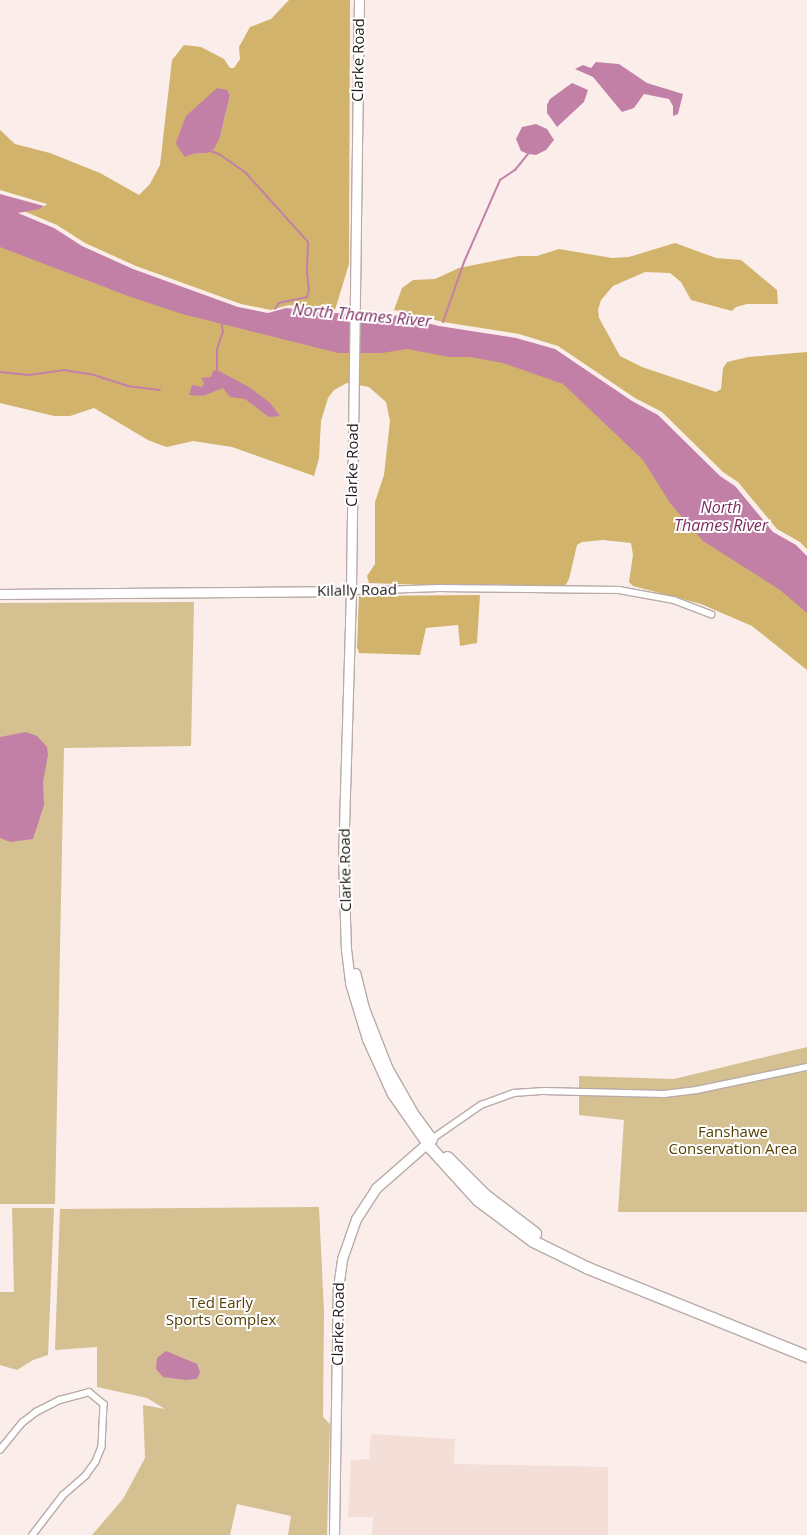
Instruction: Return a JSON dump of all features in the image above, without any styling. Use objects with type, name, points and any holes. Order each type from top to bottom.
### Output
[{"type":"highway","points":[[430,1141],[502,1210],[537,1235],[606,1274],[807,1356]]},
{"type":"main road","name":"Clarke Road","points":[[334,1535],[338,1296],[342,1259],[356,1218],[376,1188],[430,1141],[400,1090],[375,1038],[356,981],[346,931],[343,856],[351,590],[359,0]]},
{"type":"main road","name":"Kilally Road","points":[[0,594],[351,590]]},
{"type":"street","name":"Kilally Road","points":[[351,590],[439,588],[619,590],[674,600],[711,614]]},
{"type":"street","points":[[430,1141],[481,1105],[514,1093],[544,1091],[664,1094],[697,1090],[807,1067]]},
{"type":"street","points":[[0,1450],[22,1423],[36,1412],[60,1400],[89,1392],[98,1397],[104,1404],[102,1446],[96,1462],[86,1476],[63,1496],[33,1535]]},
{"type":"shaded area","points":[[289,0],[350,0],[349,264],[335,310],[289,305],[271,310],[241,304],[136,266],[85,243],[57,225],[21,210],[43,207],[47,204],[0,190],[0,130],[15,144],[50,153],[100,173],[139,195],[150,184],[160,165],[172,60],[184,45],[201,47],[224,59],[230,68],[234,68],[240,59],[239,47],[250,27],[271,19]],"holes":[[[227,90],[230,95],[220,137],[207,153],[191,154]]]},
{"type":"shaded area","points":[[675,243],[716,258],[741,260],[777,290],[778,304],[747,304],[736,307],[732,311],[691,300],[681,282],[670,273],[645,272],[613,286],[601,300],[598,310],[599,318],[620,356],[642,367],[716,392],[721,389],[723,368],[727,362],[748,357],[807,352],[807,549],[800,542],[777,529],[738,482],[723,472],[662,412],[635,398],[558,346],[519,334],[443,322],[394,310],[402,288],[413,280],[435,279],[459,268],[519,256],[537,256],[559,249],[612,258],[629,257]]},
{"type":"shaded area","points":[[0,244],[130,294],[410,347],[506,361],[566,382],[807,609],[807,670],[752,626],[701,604],[633,586],[629,582],[633,555],[631,543],[603,540],[582,542],[577,545],[569,579],[564,588],[492,584],[481,587],[369,583],[367,576],[375,564],[375,502],[384,475],[390,421],[386,402],[369,387],[347,383],[334,390],[328,398],[321,421],[319,458],[314,476],[232,447],[193,441],[167,447],[148,440],[94,408],[70,416],[54,416],[0,403]]},
{"type":"shaded area","points":[[480,595],[477,643],[460,646],[458,625],[426,628],[420,655],[359,653],[357,647],[359,596]]},
{"type":"shaded area","points":[[371,1434],[455,1439],[454,1464],[608,1467],[608,1535],[372,1535],[373,1517],[348,1517],[351,1460],[369,1459]]},
{"type":"green space","points":[[194,602],[191,746],[64,748],[55,1204],[0,1204],[0,603]]},
{"type":"green space","name":"Fanshawe Conservation Area","points":[[807,1047],[807,1212],[618,1212],[624,1120],[579,1115],[579,1076],[674,1079]]},
{"type":"green space","name":"Ted Early Sports Complex","points":[[319,1207],[324,1312],[323,1417],[330,1424],[327,1535],[288,1535],[291,1516],[237,1504],[230,1535],[92,1535],[123,1499],[145,1458],[143,1405],[165,1409],[147,1398],[97,1387],[97,1347],[55,1350],[60,1209]]},
{"type":"green space","points":[[12,1208],[54,1208],[48,1355],[33,1360],[17,1370],[0,1365],[0,1292],[14,1292]]},
{"type":"water","points":[[596,62],[619,64],[647,83],[683,94],[678,114],[673,116],[673,106],[669,99],[644,94],[634,108],[622,112],[593,77],[575,69],[583,65],[591,68]]},
{"type":"water","points":[[572,83],[588,90],[584,102],[557,127],[547,113],[547,105],[550,99]]},
{"type":"water","points":[[217,88],[227,90],[230,95],[220,137],[214,149],[207,153],[192,154],[185,157],[176,142],[186,116]]},
{"type":"water","points":[[536,124],[547,129],[554,140],[546,150],[536,155],[528,154],[521,151],[516,139],[522,127]]},
{"type":"water","name":"North Thames River","points":[[0,194],[44,206],[40,209],[18,213],[54,228],[82,246],[133,269],[238,307],[268,313],[286,308],[332,313],[390,314],[439,326],[516,338],[555,349],[632,401],[658,415],[720,476],[735,486],[773,532],[796,545],[807,556],[807,613],[780,590],[703,541],[670,503],[643,460],[563,384],[503,363],[470,357],[449,357],[407,349],[382,353],[338,353],[182,314],[128,296],[0,247]]},
{"type":"water","points":[[217,370],[249,387],[270,403],[280,416],[269,417],[245,399],[230,397],[223,388],[203,396],[189,395],[192,385],[202,387],[204,383],[201,378],[211,377],[213,371]]},
{"type":"water","points":[[26,732],[37,736],[47,747],[48,755],[43,782],[44,805],[33,839],[10,842],[0,838],[0,737]]},
{"type":"water","points":[[166,1351],[197,1364],[200,1372],[197,1379],[185,1380],[163,1377],[156,1369],[157,1358]]},
{"type":"waterway","points":[[210,151],[219,154],[245,172],[308,242],[307,272],[309,290],[307,297],[279,303],[275,309]]},
{"type":"waterway","points":[[443,322],[464,262],[500,180],[515,170],[528,154]]},
{"type":"waterway","points":[[217,370],[217,349],[223,332],[221,321]]},
{"type":"waterway","points":[[0,372],[29,375],[64,370],[94,375],[127,386],[160,390]]}]
